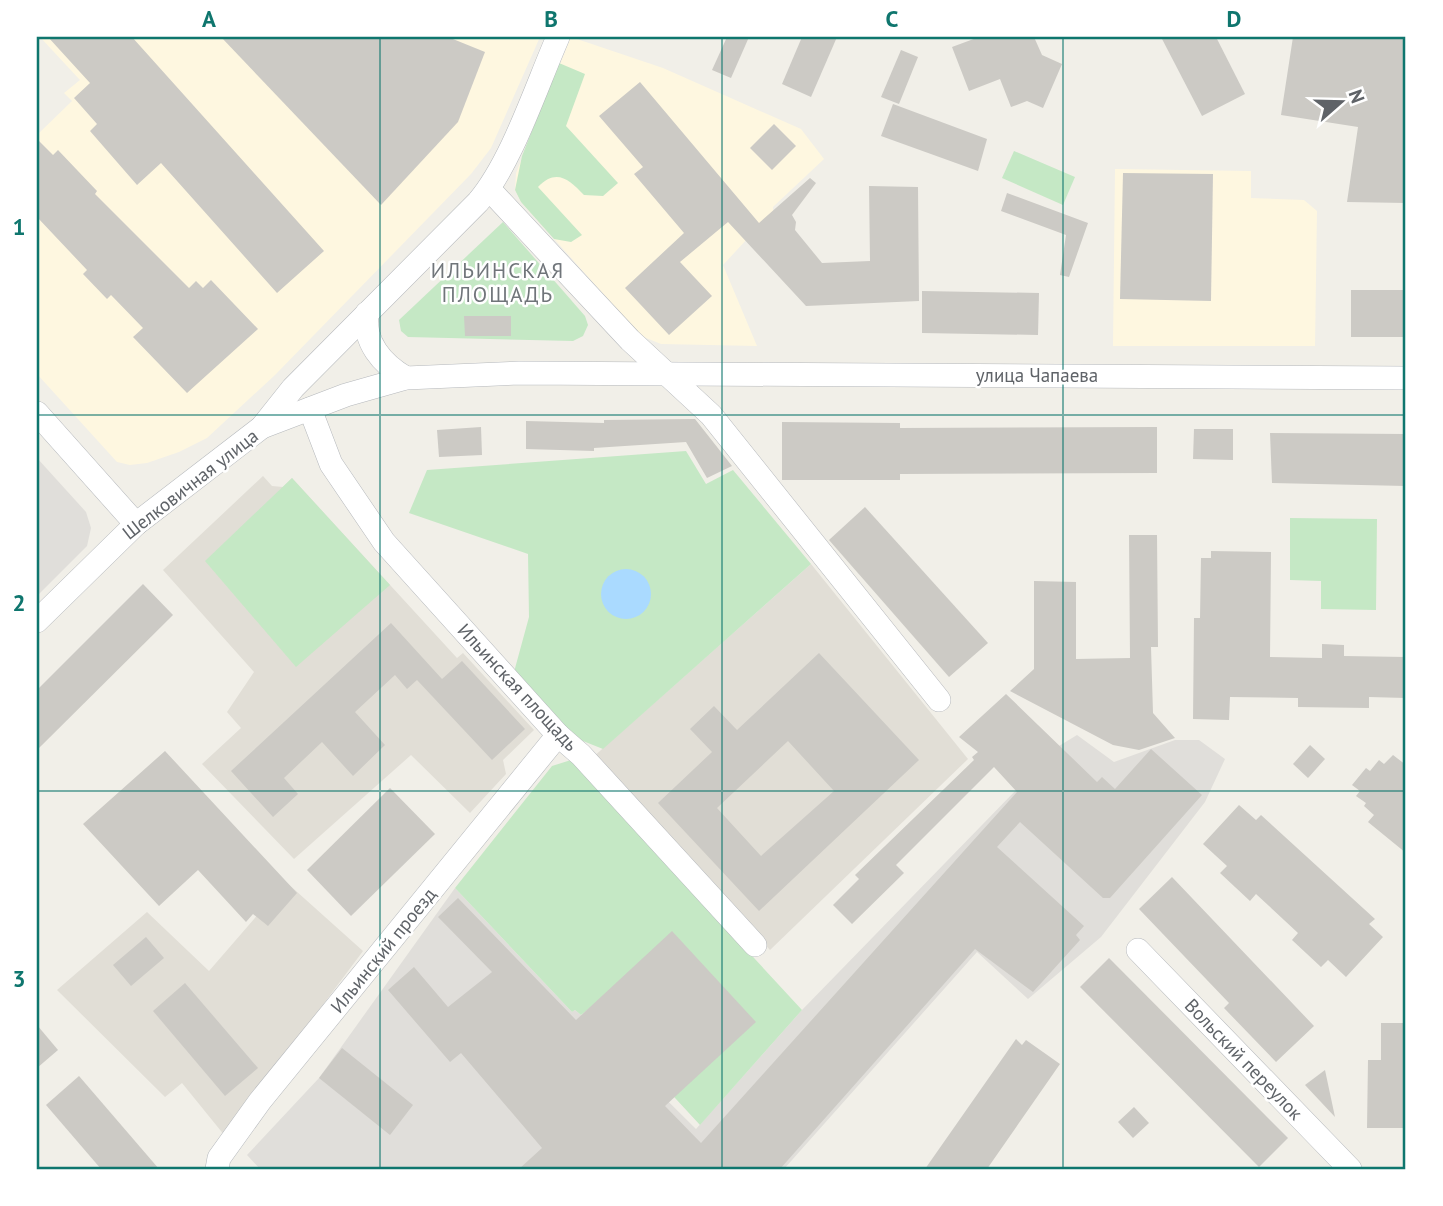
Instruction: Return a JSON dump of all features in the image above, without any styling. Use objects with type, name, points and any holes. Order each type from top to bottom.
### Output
[{"type":"street","name":"Шелковичная улица","points":[[37,621],[136,524],[262,427],[293,388],[489,188],[558,37]]},
{"type":"street","points":[[489,188],[630,340],[711,415],[939,700]]},
{"type":"street","points":[[367,313],[365,324],[371,345],[391,369],[406,378]]},
{"type":"street","points":[[262,427],[406,378],[519,373],[667,374]]},
{"type":"street","name":"улица Чапаева","points":[[667,374],[1406,378]]},
{"type":"street","name":"Ильинская площадь","points":[[310,409],[331,464],[384,542],[558,735],[581,755],[755,946]]},
{"type":"street","points":[[37,414],[136,524]]},
{"type":"street","name":"Ильинский проезд","points":[[217,1169],[219,1158],[260,1101],[558,735]]},
{"type":"street","name":"Вольский переулок","points":[[1138,950],[1350,1169]]},
{"type":"shaded area","points":[[40,37],[540,37],[491,148],[471,174],[275,375],[207,438],[179,452],[147,463],[130,465],[117,462],[37,374],[37,135],[72,101],[64,93],[80,80]]},
{"type":"shaded area","points":[[571,37],[663,68],[801,129],[824,159],[773,207],[773,211],[723,265],[757,346],[661,344],[641,336],[521,202],[515,190],[516,173]]},
{"type":"shaded area","points":[[1115,169],[1251,171],[1251,198],[1304,200],[1317,211],[1315,346],[1113,346]]},
{"type":"shaded area","points":[[37,458],[86,512],[91,528],[87,546],[37,596]]},
{"type":"shaded area","points":[[263,476],[272,486],[283,487],[292,478],[457,658],[463,653],[534,730],[503,760],[506,774],[470,813],[411,755],[294,859],[202,764],[241,728],[227,712],[254,672],[163,570]]},
{"type":"shaded area","points":[[811,564],[968,759],[770,950],[592,758]]},
{"type":"shaded area","points":[[1077,735],[1114,762],[1175,740],[1199,740],[1225,759],[1205,802],[1101,937],[1028,999],[977,952],[784,1169],[260,1169],[247,1155],[319,1078],[455,888],[572,1012],[575,1010],[581,1015],[696,1129],[802,1010],[1059,746]]},
{"type":"shaded area","points":[[286,882],[363,951],[225,1136],[182,1083],[165,1097],[57,990],[147,912],[209,971]]},
{"type":"green space","points":[[559,63],[585,74],[566,126],[618,183],[603,196],[584,195],[568,180],[557,177],[538,187],[582,235],[571,242],[554,239],[521,202],[515,190],[522,156]]},
{"type":"green space","points":[[1014,151],[1075,177],[1063,205],[1002,178]]},
{"type":"green space","points":[[503,222],[585,316],[588,325],[583,336],[573,341],[408,337],[401,331],[399,320]]},
{"type":"green space","points":[[686,451],[706,484],[733,470],[811,564],[603,749],[573,737],[514,672],[529,617],[528,554],[409,513],[427,470]]},
{"type":"green space","points":[[292,478],[390,585],[296,667],[205,561]]},
{"type":"green space","points":[[1290,518],[1377,519],[1376,610],[1321,609],[1321,581],[1290,580]]},
{"type":"green space","points":[[571,760],[802,1010],[700,1125],[591,1007],[581,1015],[575,1010],[572,1012],[455,888],[552,766]]},
{"type":"water","points":[[626,569],[644,576],[651,594],[644,612],[626,619],[608,612],[601,594],[608,576]]},
{"type":"building","points":[[48,37],[132,37],[324,251],[277,293],[161,163],[137,185],[90,131],[97,124],[74,98],[90,83]]},
{"type":"building","points":[[221,37],[448,37],[485,52],[458,122],[381,205]]},
{"type":"building","points":[[727,37],[749,37],[731,78],[712,70]]},
{"type":"building","points":[[802,37],[837,37],[811,97],[782,84]]},
{"type":"building","points":[[979,37],[1034,37],[1042,55],[1062,64],[1043,108],[1027,101],[1011,107],[1000,79],[969,91],[952,47]]},
{"type":"building","points":[[1161,37],[1216,37],[1245,94],[1202,116]]},
{"type":"building","points":[[1293,37],[1406,37],[1406,203],[1347,202],[1358,127],[1281,115]]},
{"type":"building","points":[[901,50],[918,57],[899,104],[881,97]]},
{"type":"building","points":[[640,82],[759,223],[810,178],[816,183],[792,215],[796,222],[795,230],[822,263],[870,261],[869,186],[918,187],[919,301],[806,306],[728,222],[680,262],[712,296],[669,335],[625,288],[684,233],[634,174],[643,167],[599,116]]},
{"type":"building","points":[[893,104],[987,139],[978,171],[881,136]]},
{"type":"building","points":[[774,124],[796,146],[772,170],[750,148]]},
{"type":"building","points":[[37,139],[53,155],[58,150],[97,191],[95,194],[189,288],[196,281],[203,288],[211,280],[258,329],[187,393],[133,337],[143,328],[111,295],[107,299],[83,274],[87,270],[37,217]]},
{"type":"building","points":[[1123,173],[1213,174],[1211,301],[1120,299]]},
{"type":"building","points":[[1007,193],[1088,223],[1069,277],[1060,275],[1066,235],[1001,211]]},
{"type":"building","points":[[1351,290],[1406,290],[1406,337],[1351,337]]},
{"type":"building","points":[[922,291],[1039,293],[1038,335],[922,333]]},
{"type":"building","points":[[464,316],[511,316],[511,336],[465,336]]},
{"type":"building","points":[[695,419],[732,466],[707,478],[686,442],[594,448],[594,451],[526,449],[526,421],[604,423],[604,420]]},
{"type":"building","points":[[782,422],[900,423],[900,428],[1157,427],[1157,473],[900,474],[900,480],[782,480]]},
{"type":"building","points":[[481,427],[482,455],[439,457],[437,430]]},
{"type":"building","points":[[1194,429],[1233,429],[1233,460],[1193,459]]},
{"type":"building","points":[[1270,433],[1406,434],[1406,486],[1272,483]]},
{"type":"building","points":[[865,507],[988,643],[949,677],[829,540]]},
{"type":"building","points":[[1129,535],[1157,535],[1158,647],[1151,647],[1153,713],[1175,738],[1139,750],[1113,745],[1010,691],[1034,669],[1034,581],[1076,582],[1076,659],[1130,658]]},
{"type":"building","points":[[1211,551],[1271,552],[1270,657],[1322,658],[1322,644],[1344,645],[1344,656],[1406,657],[1406,698],[1369,697],[1369,708],[1298,707],[1298,698],[1230,697],[1229,720],[1193,719],[1194,618],[1200,618],[1201,558],[1211,558]]},
{"type":"building","points":[[143,584],[173,615],[37,750],[37,690]]},
{"type":"building","points":[[391,623],[442,679],[462,661],[525,729],[492,760],[417,680],[407,689],[395,675],[355,712],[385,745],[353,776],[322,742],[284,778],[298,794],[273,817],[231,771]]},
{"type":"building","points":[[819,653],[919,760],[759,911],[658,803],[712,752],[690,729],[714,706],[737,730]],"holes":[[[788,741],[834,791],[761,856],[717,808]]]},
{"type":"building","points":[[1006,694],[1097,782],[1102,777],[1115,789],[1151,749],[1202,795],[1110,898],[1103,898],[1020,822],[997,847],[1084,926],[1076,935],[1080,940],[1033,992],[975,949],[780,1169],[519,1169],[542,1148],[461,1053],[450,1062],[388,990],[414,967],[448,1007],[492,972],[438,917],[458,898],[576,1020],[672,931],[756,1022],[665,1106],[701,1143],[1017,792],[994,767],[896,865],[904,873],[852,924],[833,905],[859,879],[855,875],[974,760],[972,757],[978,752],[959,737]]},
{"type":"building","points":[[1310,745],[1325,759],[1308,778],[1293,764]]},
{"type":"building","points":[[165,751],[297,893],[268,926],[253,914],[246,922],[198,870],[159,906],[83,824]]},
{"type":"building","points":[[1393,755],[1406,765],[1406,853],[1368,822],[1374,815],[1364,806],[1366,803],[1356,796],[1360,791],[1352,785],[1366,768],[1370,771],[1379,760],[1384,764]]},
{"type":"building","points":[[390,788],[435,834],[351,916],[307,870]]},
{"type":"building","points":[[1239,805],[1256,820],[1261,815],[1375,919],[1369,924],[1383,937],[1346,977],[1328,960],[1321,967],[1292,940],[1298,933],[1256,894],[1250,901],[1220,873],[1227,866],[1203,844]]},
{"type":"building","points":[[1172,877],[1314,1026],[1276,1062],[1224,1008],[1229,1003],[1139,909]]},
{"type":"building","points":[[146,937],[164,958],[131,986],[113,965]]},
{"type":"building","points":[[1109,958],[1288,1138],[1259,1167],[1080,987]]},
{"type":"building","points":[[185,983],[258,1068],[225,1096],[153,1011]]},
{"type":"building","points":[[1381,1023],[1406,1023],[1406,1128],[1367,1128],[1368,1060],[1381,1060]]},
{"type":"building","points":[[37,1025],[58,1050],[37,1068]]},
{"type":"building","points":[[1016,1039],[1022,1045],[1026,1040],[1060,1064],[987,1169],[925,1169]]},
{"type":"building","points":[[342,1048],[413,1105],[390,1135],[319,1078]]},
{"type":"building","points":[[1325,1070],[1335,1117],[1305,1085]]},
{"type":"building","points":[[79,1076],[159,1169],[101,1169],[46,1105]]},
{"type":"building","points":[[1134,1107],[1149,1123],[1133,1138],[1118,1122]]},
{"type":"district","name":"ИЛЬИНСКАЯ ПЛОЩАДЬ","points":[[498,283]]}]
